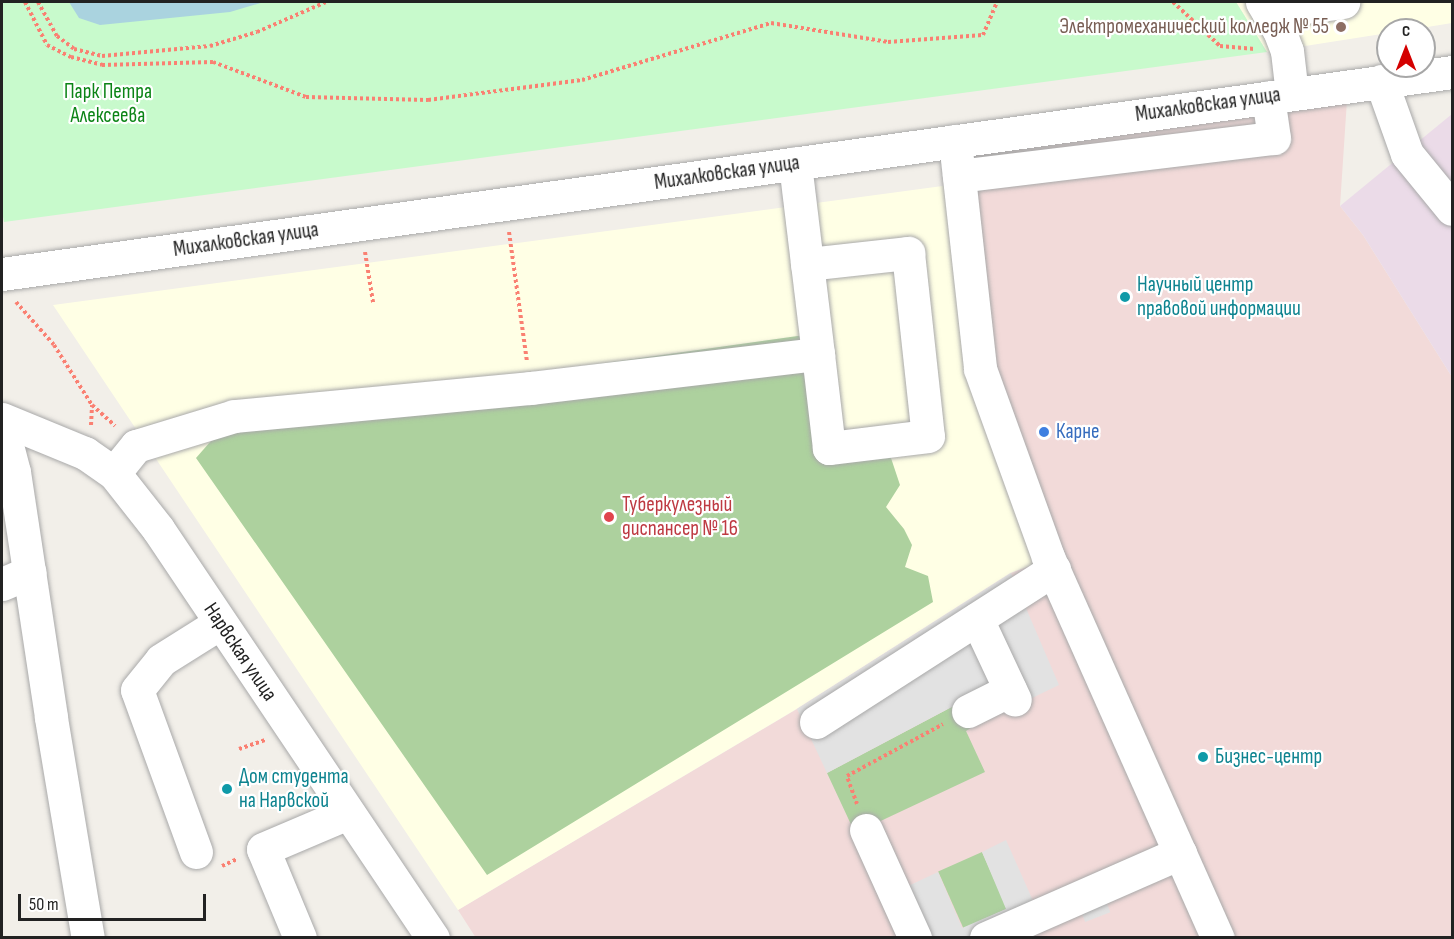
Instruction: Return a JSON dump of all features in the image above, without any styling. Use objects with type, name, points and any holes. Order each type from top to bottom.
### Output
[{"type":"street","points":[[959,176],[1274,138],[1287,51],[1265,7],[1343,2]]},
{"type":"street","name":"Михалковская улица","points":[[2,274],[1452,72]]},
{"type":"street","points":[[1381,81],[1407,154],[1452,209]]},
{"type":"street","points":[[955,141],[980,369],[1062,578],[1218,938]]},
{"type":"street","points":[[795,163],[807,264],[818,354],[829,448],[928,436],[908,253],[807,264]]},
{"type":"street","points":[[114,473],[136,446],[234,416],[531,388],[818,354]]},
{"type":"street","name":"Нарвская улица","points":[[2,419],[86,453],[114,473],[158,529],[433,938]]},
{"type":"street","points":[[2,426],[14,472],[16,578],[51,718],[88,938]]},
{"type":"street","points":[[816,722],[977,619],[1062,578]]},
{"type":"street","points":[[968,711],[1012,695],[977,619]]},
{"type":"street","points":[[196,852],[137,690],[161,660],[220,623]]},
{"type":"street","points":[[300,938],[263,849],[348,813]]},
{"type":"street","points":[[866,830],[915,938]]},
{"type":"street","points":[[986,938],[1180,854]]},
{"type":"path","points":[[25,2],[47,45],[71,57],[102,65],[213,62],[306,97],[428,100],[582,80],[771,22],[888,42],[983,35],[998,2]]},
{"type":"path","points":[[38,2],[57,36],[74,49],[102,56],[210,46],[257,32],[326,2]]},
{"type":"path","points":[[1173,2],[1220,46],[1287,51]]},
{"type":"path","points":[[508,228],[531,388]]},
{"type":"path","points":[[364,248],[373,302]]},
{"type":"path","points":[[866,830],[847,776],[968,711]]},
{"type":"path","points":[[239,749],[272,738]]},
{"type":"shaded area","name":"Электромеханический колледж № 55","points":[[1236,2],[1452,2],[1452,23],[1436,26],[1436,18],[1376,18],[1376,35],[1267,52]]},
{"type":"shaded area","points":[[1347,100],[1340,206],[1363,235],[1452,377],[1452,937],[1231,937],[1059,554],[992,369],[971,149]]},
{"type":"shaded area","points":[[1452,114],[1452,377],[1363,235],[1340,206]]},
{"type":"shaded area","name":"Туберкулезный диспансер № 16","points":[[950,185],[1040,562],[1010,573],[793,711],[458,910],[53,305]]},
{"type":"shaded area","points":[[1040,562],[1205,937],[476,938],[458,910],[797,709],[1011,573]]},
{"type":"shaded area","points":[[1011,573],[1059,685],[974,726],[963,701],[827,773],[797,709]]},
{"type":"shaded area","points":[[1006,840],[1042,921],[1009,937],[909,937],[889,895],[938,872],[962,928],[1006,909],[982,852]]},
{"type":"shaded area","points":[[1101,888],[1110,912],[1085,922],[1076,898]]},
{"type":"green space","name":"Парк Петра Алексеева","points":[[2,2],[1236,2],[1267,52],[4,222],[2,211]]},
{"type":"green space","points":[[812,334],[828,439],[884,437],[900,485],[886,507],[904,529],[912,545],[905,567],[928,576],[933,602],[487,875],[196,458],[210,442],[234,425],[562,369]]},
{"type":"green space","points":[[963,701],[974,726],[966,731],[985,772],[855,833],[827,773]]},
{"type":"green space","points":[[982,852],[1007,909],[963,928],[938,872]]},
{"type":"water","points":[[69,2],[264,2],[230,12],[100,25],[79,18]]},
{"type":"place","name":"Электромеханический колледж № 55","points":[[1341,27]]},
{"type":"place","name":"Научный центр правовой информации","points":[[1125,297]]},
{"type":"place","name":"Карне","points":[[1044,432]]},
{"type":"place","name":"Туберкулезный диспансер № 16","points":[[609,517]]},
{"type":"place","name":"Бизнес-центр","points":[[1203,757]]},
{"type":"place","name":"Дом студента на Нарвской","points":[[227,789]]}]
